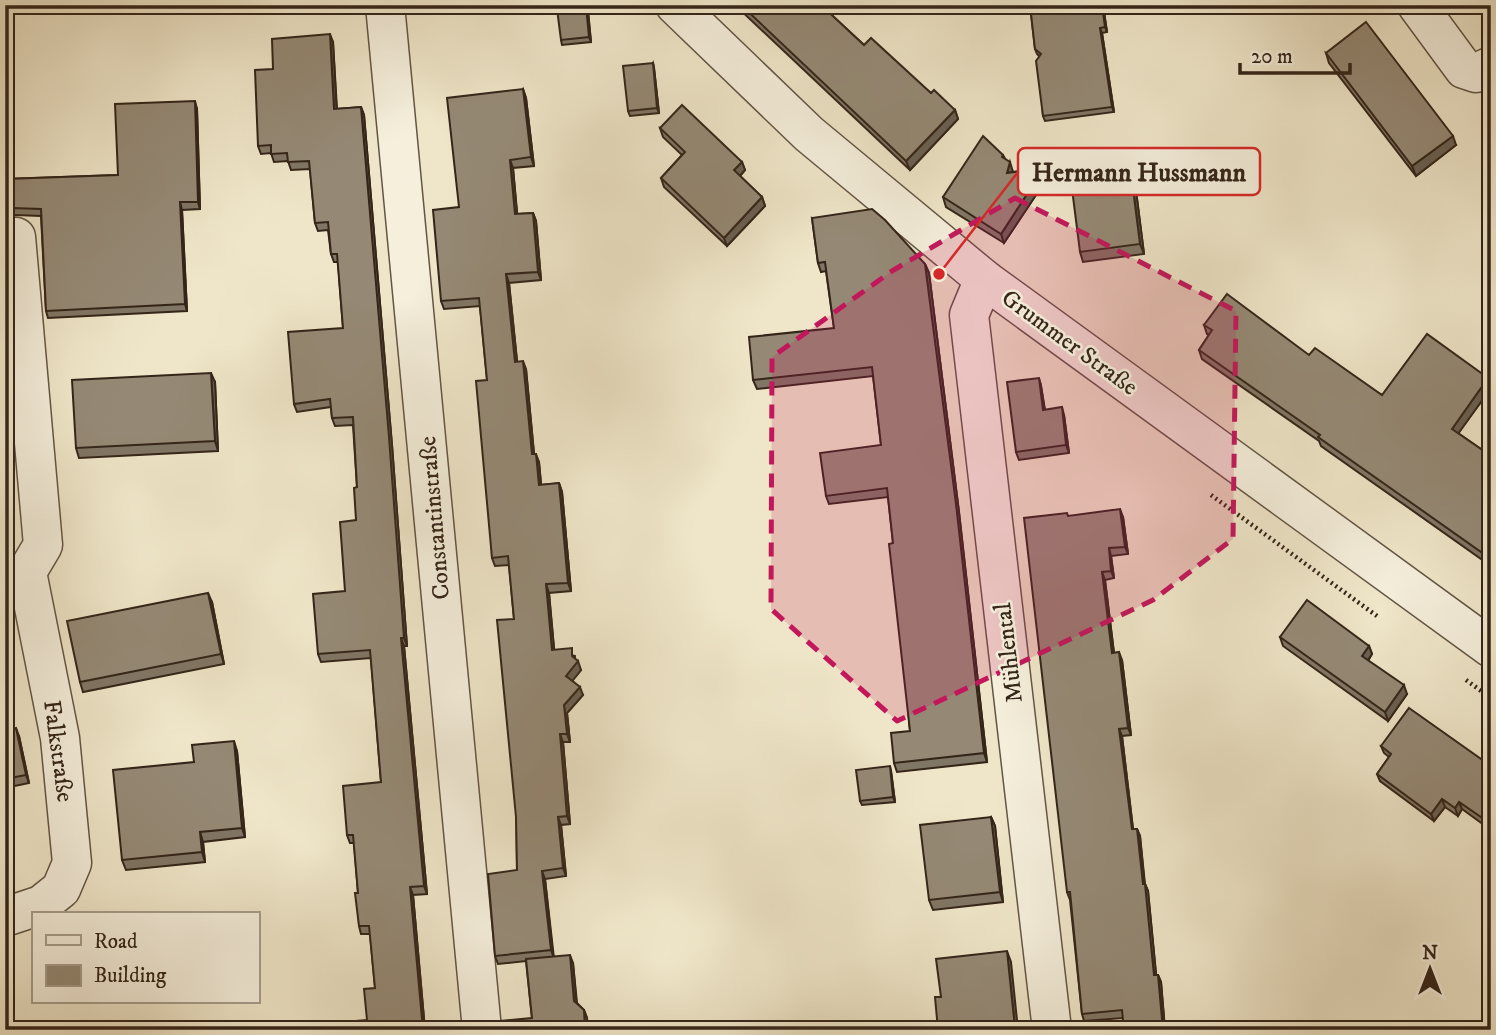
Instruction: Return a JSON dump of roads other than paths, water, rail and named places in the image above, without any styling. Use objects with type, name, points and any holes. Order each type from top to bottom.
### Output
[{"type":"street","name":"Constantinstraße","points":[[385,5],[482,1030]]},
{"type":"street","name":"Grummer Straße","points":[[675,5],[808,134],[984,279],[1491,648]]},
{"type":"street","points":[[1417,5],[1464,69],[1476,73],[1491,66]]},
{"type":"street","points":[[16,237],[43,545],[16,575]]},
{"type":"street","name":"Mühlental","points":[[984,279],[969,315],[1052,1030]]},
{"type":"street","name":"Falkstraße","points":[[5,918],[41,905],[61,889],[72,863],[60,737],[16,575]]},
{"type":"place","name":"Hermann Hussmann","points":[[939,274]]}]
